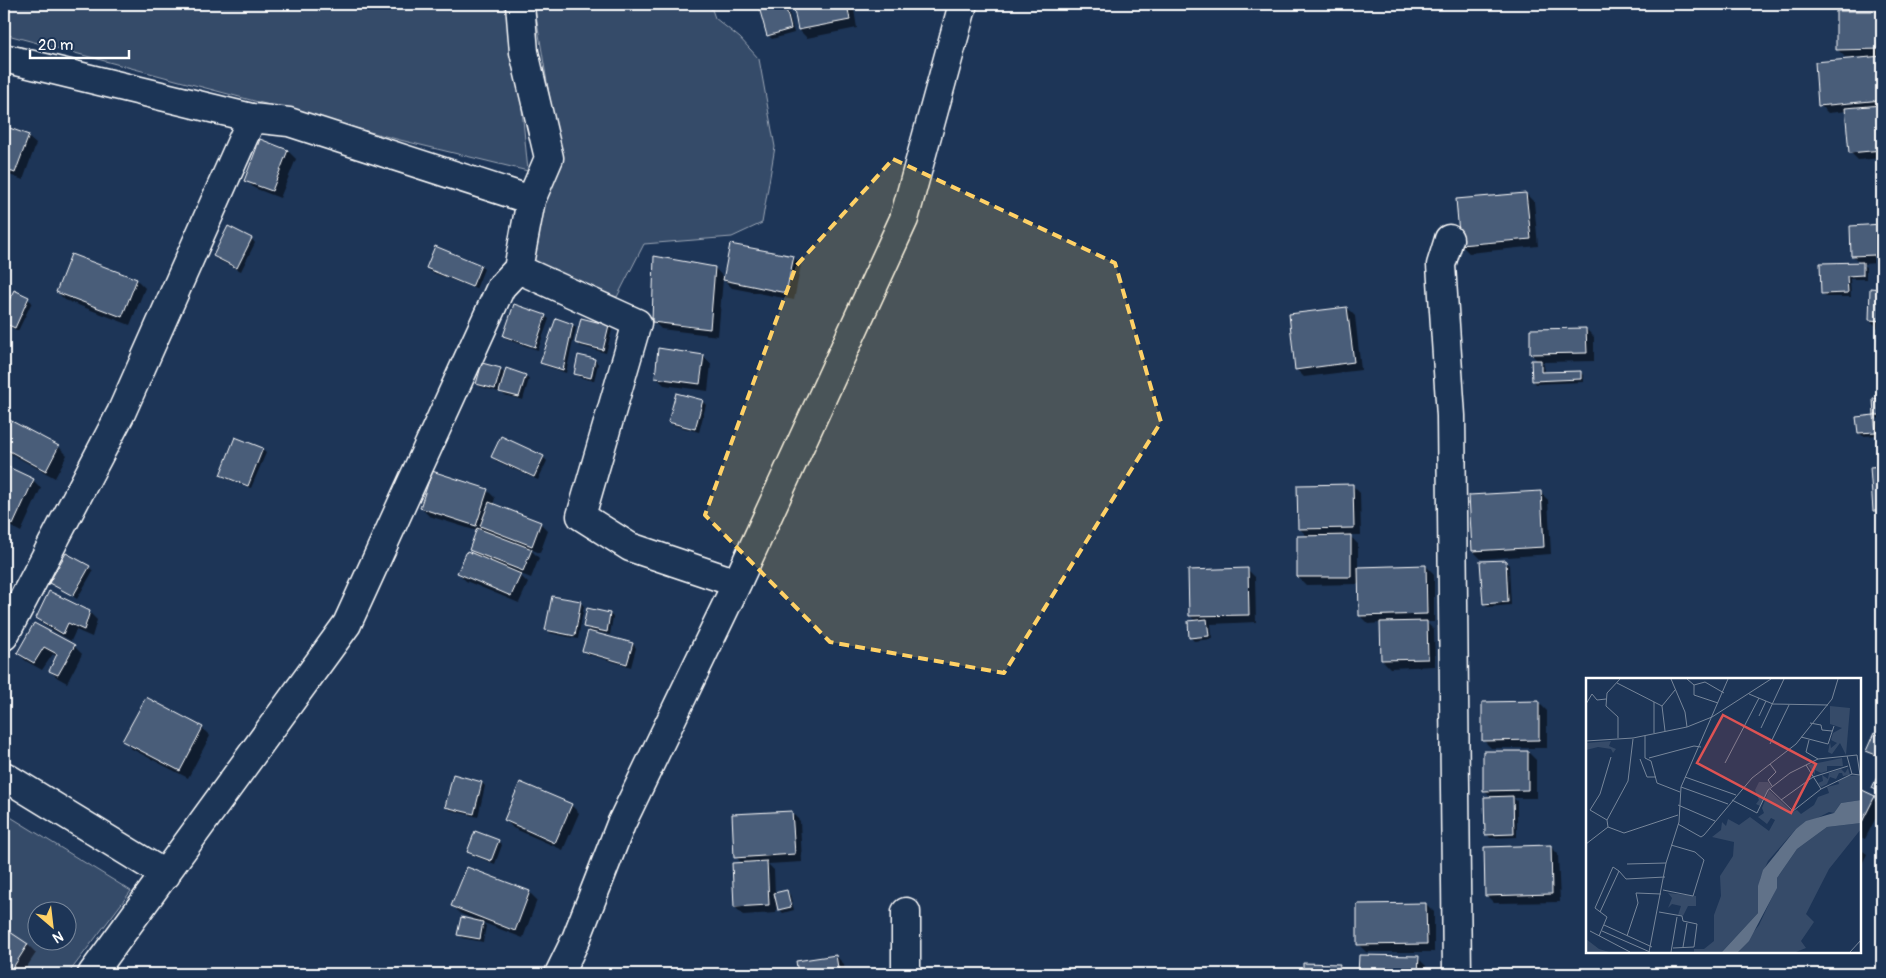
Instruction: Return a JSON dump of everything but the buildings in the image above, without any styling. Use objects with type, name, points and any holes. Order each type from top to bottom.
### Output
[{"type":"street","points":[[92,974],[166,875],[347,624],[501,287],[518,269],[531,200],[549,158],[524,52],[520,4]]},
{"type":"street","points":[[559,974],[576,939],[621,824],[738,583],[904,219],[963,4]]},
{"type":"street","points":[[4,58],[252,118],[289,122],[531,200]]},
{"type":"street","points":[[4,636],[121,413],[252,118]]},
{"type":"street","points":[[1449,239],[1441,265],[1451,416],[1457,974]]},
{"type":"street","points":[[518,269],[638,323],[581,516],[630,547],[738,583]]},
{"type":"street","points":[[4,776],[166,875]]},
{"type":"street","points":[[906,912],[906,974]]},
{"type":"highlighted area","points":[[893,159],[1115,263],[1161,422],[1004,673],[830,642],[705,515],[796,266]]},
{"type":"shaded area","points":[[4,4],[506,4],[521,99],[528,171],[400,140],[4,34]]},
{"type":"shaded area","points":[[534,4],[710,4],[715,18],[740,38],[759,59],[775,147],[762,223],[732,237],[644,244],[617,297],[530,264],[536,219],[560,160]]},
{"type":"shaded area","points":[[4,813],[131,891],[68,974],[4,974]]}]
